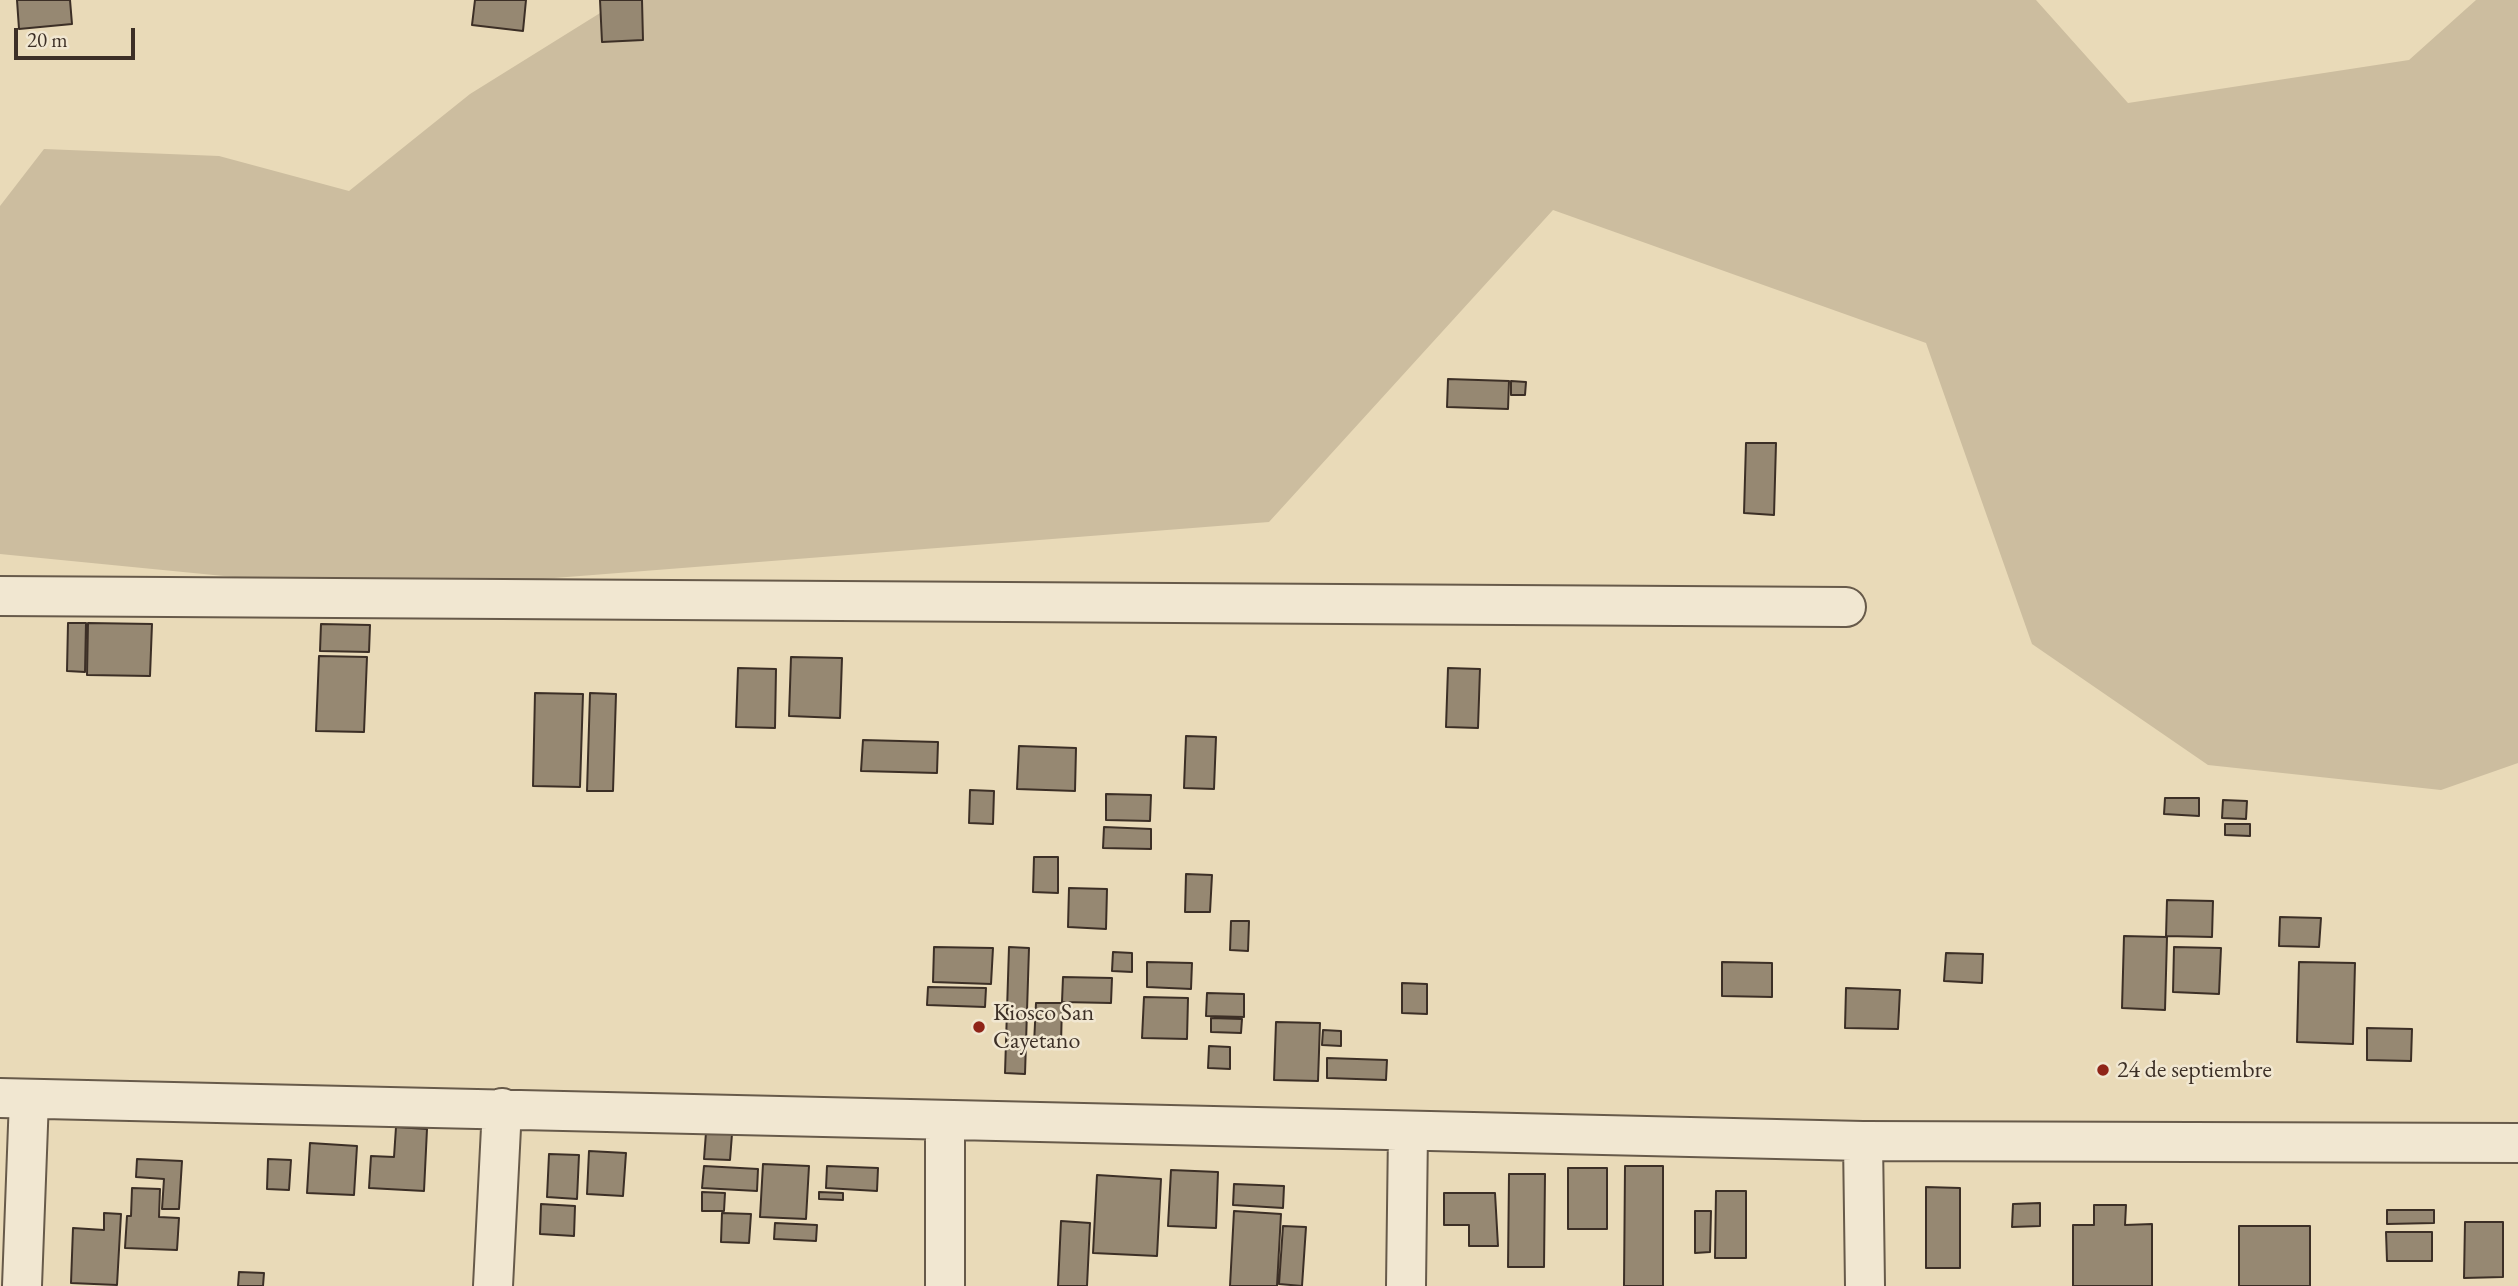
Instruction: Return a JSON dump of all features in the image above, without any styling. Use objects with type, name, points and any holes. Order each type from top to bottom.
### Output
[{"type":"street","points":[[0,596],[1846,607]]},
{"type":"street","points":[[22,1286],[14,1098],[1863,1141],[2518,1143]]},
{"type":"street","points":[[493,1286],[502,1108]]},
{"type":"street","points":[[944,1120],[945,1286]]},
{"type":"street","points":[[1406,1286],[1408,1132]]},
{"type":"street","points":[[1863,1141],[1866,1286]]},
{"type":"shaded area","points":[[621,0],[2036,0],[2128,103],[2409,60],[2476,0],[2518,0],[2518,763],[2441,790],[2208,765],[2032,644],[1926,343],[1553,210],[1269,522],[529,580],[234,577],[0,554],[0,206],[44,149],[219,156],[349,191],[470,94]]},
{"type":"building","points":[[17,0],[70,0],[72,24],[19,29]]},
{"type":"building","points":[[475,0],[526,0],[523,31],[472,25]]},
{"type":"building","points":[[600,0],[642,0],[643,40],[602,42]]},
{"type":"building","points":[[1448,379],[1509,381],[1508,409],[1447,407]]},
{"type":"building","points":[[1511,381],[1526,382],[1525,395],[1511,395]]},
{"type":"building","points":[[1746,443],[1776,443],[1774,515],[1744,513]]},
{"type":"building","points":[[68,623],[86,623],[85,672],[67,671]]},
{"type":"building","points":[[88,623],[152,624],[150,676],[87,675]]},
{"type":"building","points":[[321,624],[370,625],[369,652],[320,651]]},
{"type":"building","points":[[319,656],[367,657],[364,732],[316,731]]},
{"type":"building","points":[[791,657],[842,658],[840,718],[789,716]]},
{"type":"building","points":[[738,668],[776,669],[775,728],[736,727]]},
{"type":"building","points":[[1448,668],[1480,669],[1478,728],[1446,727]]},
{"type":"building","points":[[535,693],[583,694],[580,787],[533,786]]},
{"type":"building","points":[[590,693],[616,694],[613,791],[587,791]]},
{"type":"building","points":[[1186,736],[1216,737],[1214,789],[1184,788]]},
{"type":"building","points":[[863,740],[938,742],[937,773],[861,771]]},
{"type":"building","points":[[1019,746],[1076,748],[1075,791],[1017,789]]},
{"type":"building","points":[[970,790],[994,791],[993,824],[969,823]]},
{"type":"building","points":[[1106,794],[1151,795],[1150,821],[1106,820]]},
{"type":"building","points":[[2165,798],[2199,798],[2199,816],[2164,814]]},
{"type":"building","points":[[2223,800],[2247,801],[2246,819],[2222,818]]},
{"type":"building","points":[[2225,824],[2250,824],[2250,836],[2225,835]]},
{"type":"building","points":[[1104,827],[1151,829],[1151,849],[1103,848]]},
{"type":"building","points":[[1034,857],[1058,857],[1058,893],[1033,892]]},
{"type":"building","points":[[1186,874],[1212,875],[1210,912],[1185,912]]},
{"type":"building","points":[[1069,888],[1107,889],[1106,929],[1068,927]]},
{"type":"building","points":[[2167,900],[2213,901],[2212,937],[2166,936]]},
{"type":"building","points":[[2280,917],[2321,918],[2319,947],[2279,946]]},
{"type":"building","points":[[1231,921],[1249,921],[1248,951],[1230,950]]},
{"type":"building","points":[[2124,936],[2167,937],[2165,1010],[2122,1008]]},
{"type":"building","points":[[934,947],[993,948],[991,984],[933,982]]},
{"type":"building","points":[[1009,947],[1029,948],[1025,1074],[1005,1073]]},
{"type":"building","points":[[2174,947],[2221,948],[2219,994],[2173,992]]},
{"type":"building","points":[[1113,952],[1132,953],[1132,972],[1112,971]]},
{"type":"building","points":[[1946,953],[1983,954],[1982,983],[1944,981]]},
{"type":"building","points":[[1147,962],[1192,963],[1191,989],[1147,987]]},
{"type":"building","points":[[1722,962],[1772,963],[1772,997],[1722,996]]},
{"type":"building","points":[[2299,962],[2355,963],[2353,1044],[2297,1042]]},
{"type":"building","points":[[1063,977],[1112,978],[1111,1003],[1062,1002]]},
{"type":"building","points":[[1402,983],[1427,984],[1427,1014],[1402,1013]]},
{"type":"building","points":[[928,987],[986,988],[985,1007],[927,1005]]},
{"type":"building","points":[[1846,988],[1900,990],[1898,1029],[1845,1028]]},
{"type":"building","points":[[1207,993],[1244,994],[1244,1017],[1206,1016]]},
{"type":"building","points":[[1144,997],[1188,998],[1187,1039],[1142,1038]]},
{"type":"building","points":[[1036,1003],[1062,1003],[1061,1045],[1034,1044]]},
{"type":"building","points":[[1211,1018],[1242,1019],[1241,1033],[1211,1032]]},
{"type":"building","points":[[1276,1022],[1320,1023],[1318,1081],[1274,1080]]},
{"type":"building","points":[[2367,1028],[2412,1029],[2411,1061],[2367,1060]]},
{"type":"building","points":[[1323,1030],[1341,1031],[1341,1046],[1322,1045]]},
{"type":"building","points":[[1209,1046],[1230,1047],[1230,1069],[1208,1068]]},
{"type":"building","points":[[1327,1058],[1387,1060],[1386,1080],[1327,1078]]},
{"type":"building","points":[[707,1119],[733,1121],[730,1160],[704,1159]]},
{"type":"building","points":[[396,1127],[427,1129],[424,1191],[369,1188],[371,1156],[394,1157]]},
{"type":"building","points":[[310,1143],[357,1146],[354,1195],[307,1193]]},
{"type":"building","points":[[589,1151],[626,1153],[623,1196],[587,1194]]},
{"type":"building","points":[[549,1154],[579,1155],[577,1199],[547,1197]]},
{"type":"building","points":[[137,1159],[182,1161],[179,1209],[162,1209],[164,1179],[136,1177]]},
{"type":"building","points":[[268,1159],[291,1160],[289,1190],[267,1189]]},
{"type":"building","points":[[763,1164],[809,1166],[806,1219],[760,1217]]},
{"type":"building","points":[[704,1166],[758,1169],[757,1191],[702,1188]]},
{"type":"building","points":[[827,1166],[878,1168],[877,1191],[826,1188]]},
{"type":"building","points":[[1625,1166],[1663,1166],[1663,1286],[1624,1286]]},
{"type":"building","points":[[1568,1168],[1607,1168],[1607,1229],[1568,1229]]},
{"type":"building","points":[[1171,1170],[1218,1172],[1216,1228],[1168,1226]]},
{"type":"building","points":[[1509,1174],[1545,1174],[1544,1267],[1508,1267]]},
{"type":"building","points":[[1097,1175],[1161,1179],[1157,1256],[1093,1253]]},
{"type":"building","points":[[1234,1184],[1284,1186],[1283,1208],[1233,1205]]},
{"type":"building","points":[[1926,1187],[1960,1188],[1960,1268],[1926,1268]]},
{"type":"building","points":[[132,1188],[160,1189],[159,1217],[179,1218],[177,1250],[125,1248],[127,1216],[131,1216]]},
{"type":"building","points":[[1716,1191],[1746,1191],[1746,1258],[1715,1258]]},
{"type":"building","points":[[702,1192],[725,1193],[724,1211],[702,1211]]},
{"type":"building","points":[[819,1192],[843,1193],[843,1200],[819,1199]]},
{"type":"building","points":[[1444,1193],[1495,1193],[1498,1246],[1469,1246],[1469,1225],[1444,1225]]},
{"type":"building","points":[[2040,1203],[2040,1226],[2012,1227],[2013,1204]]},
{"type":"building","points":[[541,1204],[575,1206],[574,1236],[540,1234]]},
{"type":"building","points":[[2094,1205],[2126,1205],[2125,1225],[2152,1224],[2152,1286],[2073,1286],[2073,1225],[2094,1225]]},
{"type":"building","points":[[2387,1210],[2434,1210],[2434,1223],[2387,1224]]},
{"type":"building","points":[[1234,1211],[1281,1214],[1277,1286],[1230,1286]]},
{"type":"building","points":[[1695,1211],[1711,1211],[1710,1252],[1695,1253]]},
{"type":"building","points":[[104,1213],[121,1214],[117,1285],[71,1283],[73,1228],[104,1230]]},
{"type":"building","points":[[722,1213],[751,1214],[749,1243],[721,1242]]},
{"type":"building","points":[[1061,1221],[1090,1223],[1087,1286],[1058,1286]]},
{"type":"building","points":[[2465,1222],[2503,1222],[2503,1277],[2464,1278]]},
{"type":"building","points":[[775,1223],[817,1225],[816,1241],[774,1239]]},
{"type":"building","points":[[1283,1226],[1306,1227],[1302,1286],[1279,1284]]},
{"type":"building","points":[[2239,1226],[2310,1226],[2310,1286],[2239,1286]]},
{"type":"building","points":[[2386,1232],[2432,1232],[2432,1261],[2387,1261]]},
{"type":"building","points":[[239,1272],[264,1273],[263,1286],[238,1286]]},
{"type":"place","name":"Kiosco San Cayetano","points":[[979,1027]]},
{"type":"place","name":"24 de septiembre","points":[[2103,1070]]}]
